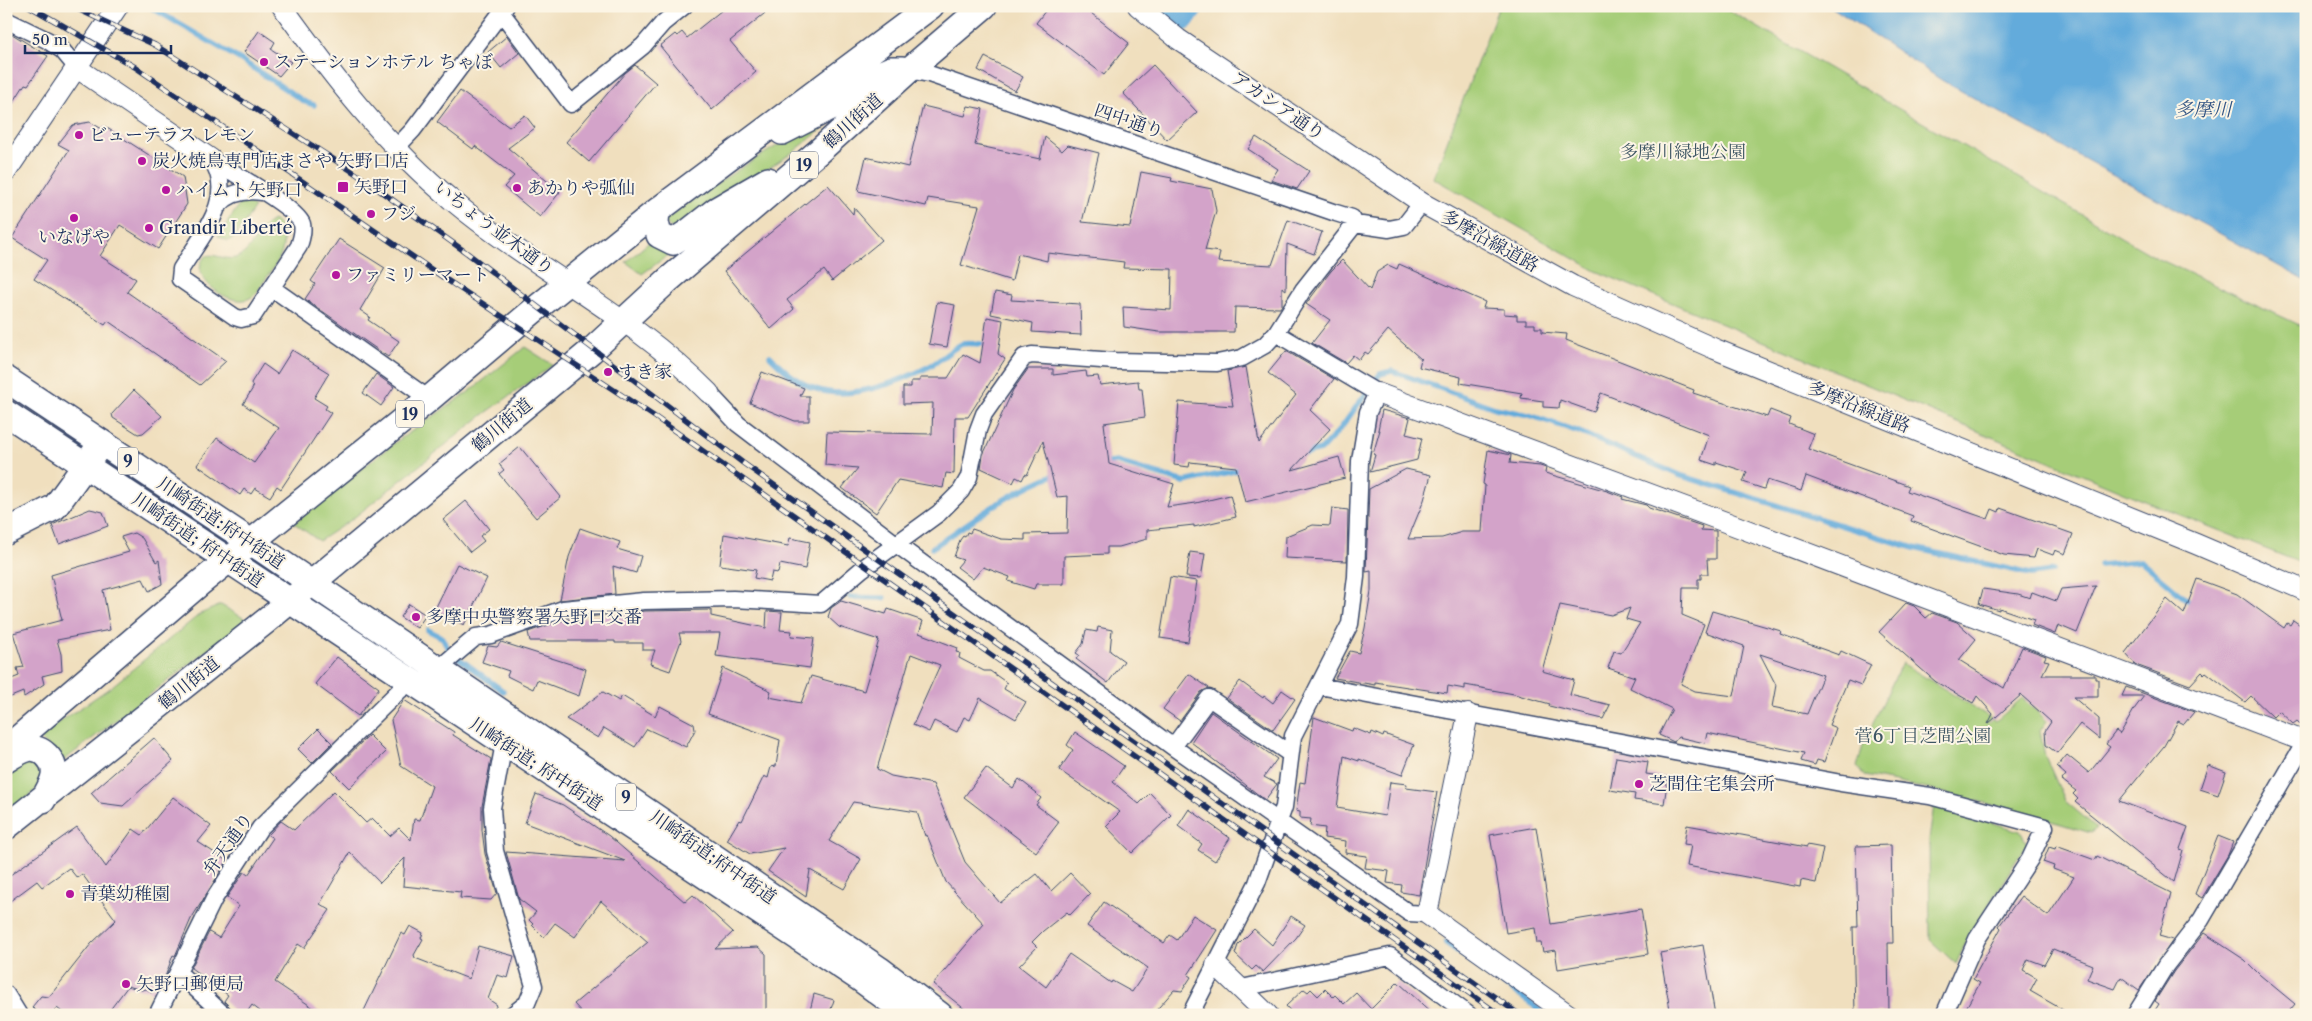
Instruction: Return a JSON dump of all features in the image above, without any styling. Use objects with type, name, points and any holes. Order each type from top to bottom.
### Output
[{"type":"main road","name":"19","points":[[6,749],[250,542],[430,399],[657,211],[930,6]]},
{"type":"main road","name":"鶴川街道","points":[[6,827],[290,601],[591,351],[984,6]]},
{"type":"main road","name":"19","points":[[718,166],[845,100],[884,72],[891,69],[909,70]]},
{"type":"main road","name":"19","points":[[657,211],[656,222],[659,235],[673,242],[716,210],[818,152]]},
{"type":"main road","name":"川崎街道:府中街道","points":[[6,379],[310,583]]},
{"type":"main road","name":"川崎街道; 府中街道","points":[[6,413],[290,601]]},
{"type":"main road","points":[[6,532],[43,515],[55,507],[101,444]]},
{"type":"main road","name":"川崎街道;府中街道","points":[[310,583],[450,658],[940,1015]]},
{"type":"main road","name":"9","points":[[290,601],[412,682]]},
{"type":"main road","name":"川崎街道; 府中街道","points":[[412,682],[843,968],[909,1015]]},
{"type":"main road","points":[[6,760],[28,748],[35,748],[49,758],[54,774],[42,800]]},
{"type":"street","points":[[6,172],[118,6]]},
{"type":"street","name":"いちょう並木通り","points":[[282,6],[324,63],[377,129],[454,202],[673,359],[709,393]]},
{"type":"street","points":[[396,148],[413,130],[503,9],[571,104],[643,46],[662,23],[684,6]]},
{"type":"street","name":"アカシア通り","points":[[1138,6],[1178,39],[1422,203]]},
{"type":"street","points":[[6,20],[48,40],[62,50],[77,68],[211,159],[292,211],[302,225],[303,235],[299,246],[254,316],[241,319],[235,317],[180,279],[181,269],[225,199],[243,192],[262,192]]},
{"type":"street","name":"四中通り","points":[[909,70],[938,78],[1352,218],[1362,224]]},
{"type":"street","points":[[211,159],[217,167],[222,185],[219,206]]},
{"type":"street","points":[[450,658],[476,637],[491,635],[563,609],[644,601],[733,599],[821,604],[896,544],[939,513],[961,491],[969,477],[978,430],[984,414],[1024,357],[1032,355],[1115,361],[1217,362],[1242,358],[1265,345],[1276,333],[1303,290],[1362,224],[1389,229],[1404,226],[1422,203]]},
{"type":"street","name":"多摩沿線道路","points":[[1422,203],[1573,286],[1697,341],[2306,590]]},
{"type":"street","points":[[272,288],[430,399]]},
{"type":"street","points":[[1276,333],[1372,390],[2305,742],[2201,920],[2166,965],[2135,1015]]},
{"type":"street","points":[[1190,1015],[1257,883],[1284,807],[1293,736],[1350,624],[1356,577],[1360,461],[1372,390]]},
{"type":"street","points":[[709,393],[738,424],[896,544],[1173,747],[1409,913],[1427,914],[1569,1015]]},
{"type":"street","name":"弁天通り","points":[[157,1015],[214,900],[260,828],[400,690],[412,682]]},
{"type":"street","points":[[1319,686],[1841,783],[1930,796],[2045,827],[2030,860],[1977,939],[1944,1015]]},
{"type":"street","points":[[1173,747],[1209,698],[1290,754]]},
{"type":"street","points":[[1427,914],[1468,714]]},
{"type":"street","points":[[504,743],[492,808],[494,851],[534,986],[527,1002],[512,1015]]},
{"type":"street","points":[[1242,988],[1390,956],[1469,1015]]},
{"type":"street","points":[[1216,965],[1268,1015]]},
{"type":"street","points":[[179,973],[224,1015]]},
{"type":"street","points":[[6,994],[19,1015]]},
{"type":"green space","name":"多摩川緑地公園","points":[[1499,6],[1721,6],[2157,258],[2306,328],[2306,565],[2130,495],[1596,271],[1433,178]]},
{"type":"green space","points":[[853,104],[796,150],[738,189],[679,234],[663,221],[756,159],[804,130]]},
{"type":"green space","points":[[246,202],[255,207],[234,238],[228,241],[218,236],[240,204]]},
{"type":"green space","points":[[273,220],[281,229],[283,247],[281,255],[253,296],[242,300],[233,299],[223,295],[206,282],[201,274],[200,266],[204,258],[211,255],[227,258],[238,257],[247,250],[264,227]]},
{"type":"green space","points":[[654,238],[674,251],[642,274],[626,262]]},
{"type":"green space","points":[[525,347],[553,365],[483,415],[351,520],[319,541],[294,523],[393,444],[470,391]]},
{"type":"green space","points":[[221,605],[247,620],[63,761],[38,737],[111,687],[200,614]]},
{"type":"green space","name":"菅6丁目芝間公園","points":[[1902,663],[1996,721],[2022,698],[2047,721],[2040,731],[2045,756],[2065,801],[2097,828],[2091,833],[2035,816],[1865,776],[1857,767],[1864,742]]},
{"type":"green space","points":[[20,761],[41,761],[42,785],[6,815],[6,773]]},
{"type":"green space","points":[[1934,805],[2020,831],[2027,843],[1968,938],[1956,964],[1930,940],[1929,840]]},
{"type":"water","name":"多摩川","points":[[1830,6],[2306,6],[2306,281],[1943,81]]},
{"type":"building","points":[[727,6],[774,6],[730,41],[756,72],[712,110],[660,46],[675,34],[677,36],[682,32],[687,38]]},
{"type":"building","points":[[1049,6],[1082,6],[1129,43],[1104,75],[1036,23]]},
{"type":"building","points":[[259,31],[275,42],[271,49],[291,62],[279,76],[244,52]]},
{"type":"building","points":[[12,34],[48,56],[28,85],[25,84],[6,114],[6,42]]},
{"type":"building","points":[[507,36],[519,53],[501,68],[488,52]]},
{"type":"building","points":[[985,57],[1023,77],[1015,91],[978,70]]},
{"type":"building","points":[[635,65],[656,83],[589,162],[566,142],[625,73]]},
{"type":"building","points":[[1153,65],[1197,112],[1167,140],[1123,93]]},
{"type":"building","points":[[460,91],[509,127],[525,115],[535,128],[508,148],[560,192],[540,217],[504,187],[514,176],[475,146],[473,149],[437,122]]},
{"type":"building","points":[[923,106],[965,116],[968,106],[983,109],[975,145],[1040,159],[1045,137],[1062,151],[1068,145],[1099,153],[1082,222],[1130,227],[1141,172],[1172,178],[1171,181],[1212,189],[1216,211],[1205,250],[1220,252],[1218,262],[1272,265],[1288,220],[1322,232],[1314,254],[1287,244],[1286,290],[1282,287],[1282,305],[1280,308],[1235,307],[1234,332],[1159,332],[1124,327],[1123,307],[1171,310],[1172,269],[1123,268],[1124,262],[1048,253],[1047,261],[1018,254],[1012,281],[961,265],[979,206],[928,198],[926,206],[858,191],[866,157],[908,167]]},
{"type":"building","points":[[90,122],[102,129],[104,126],[183,177],[187,204],[158,249],[120,225],[100,256],[136,279],[127,292],[226,361],[200,385],[108,321],[105,325],[34,279],[47,260],[12,238],[69,150],[58,144],[73,125]]},
{"type":"building","points":[[1256,137],[1309,171],[1297,189],[1271,180],[1278,169],[1248,149]]},
{"type":"building","points":[[828,185],[853,214],[854,208],[882,240],[832,281],[824,270],[787,300],[794,309],[771,329],[724,271]]},
{"type":"building","points":[[339,239],[385,268],[360,310],[370,317],[368,320],[399,341],[388,357],[305,299],[315,284],[311,281]]},
{"type":"building","points":[[1342,260],[1370,290],[1377,272],[1388,265],[1397,269],[1399,264],[1485,302],[1483,308],[1504,309],[1504,314],[1517,315],[1517,320],[1526,320],[1526,324],[1535,324],[1535,328],[1542,328],[1542,332],[1567,334],[1566,340],[1694,390],[1693,393],[1767,417],[1770,410],[1791,418],[1789,424],[1814,434],[1808,449],[1909,486],[1907,491],[1988,519],[1992,509],[1999,512],[2000,508],[2073,534],[2065,554],[2055,550],[2053,555],[2037,549],[2034,558],[2004,555],[1911,521],[1913,516],[1806,476],[1801,491],[1767,480],[1764,489],[1743,482],[1747,472],[1716,462],[1716,465],[1701,460],[1709,435],[1601,393],[1594,412],[1560,400],[1559,408],[1543,407],[1543,401],[1521,398],[1522,393],[1460,383],[1461,377],[1419,367],[1421,359],[1388,330],[1368,354],[1365,352],[1359,360],[1353,355],[1346,363],[1312,343],[1330,320],[1306,304],[1331,271]]},
{"type":"building","points":[[995,292],[1012,295],[1011,300],[1080,304],[1081,335],[1032,332],[1033,323],[991,314]]},
{"type":"building","points":[[937,302],[955,305],[947,347],[929,344]]},
{"type":"building","points":[[987,317],[1003,320],[998,354],[1005,359],[968,417],[955,417],[954,474],[946,473],[943,488],[898,480],[876,513],[842,488],[858,468],[825,465],[827,432],[932,434],[933,403],[903,404],[903,387],[911,387],[911,381],[920,381],[920,378],[948,378],[963,354],[980,363]]},
{"type":"building","points":[[292,350],[329,373],[314,398],[327,406],[325,409],[331,413],[281,489],[277,486],[270,497],[255,488],[251,494],[244,489],[240,495],[197,465],[217,438],[254,463],[279,428],[243,404],[253,388],[251,383],[263,364],[277,374]]},
{"type":"building","points":[[1286,351],[1334,379],[1310,410],[1330,429],[1292,470],[1339,457],[1345,478],[1245,502],[1236,467],[1190,462],[1189,467],[1174,465],[1179,402],[1233,406],[1227,371],[1246,367],[1259,443],[1296,395],[1268,373]]},
{"type":"building","points":[[1028,369],[1053,369],[1053,375],[1086,371],[1087,377],[1098,376],[1100,385],[1138,381],[1139,389],[1142,389],[1145,417],[1104,423],[1109,464],[1174,484],[1167,507],[1230,495],[1236,517],[1194,527],[1194,525],[1147,530],[1147,539],[1119,547],[1107,547],[1107,554],[1064,556],[1064,584],[1036,584],[1034,589],[1008,581],[1010,577],[983,567],[973,579],[957,567],[963,560],[954,557],[960,540],[963,536],[965,537],[967,532],[970,533],[972,529],[1001,539],[1025,540],[1025,534],[1067,533],[1068,496],[1057,497],[1043,441],[1027,475],[1025,474],[1022,480],[1016,477],[1013,483],[981,468],[983,455],[1013,390]]},
{"type":"building","points":[[762,372],[804,388],[800,396],[809,396],[809,421],[795,421],[750,403]]},
{"type":"building","points":[[376,374],[394,387],[381,406],[363,393]]},
{"type":"building","points":[[134,390],[162,416],[143,433],[138,434],[113,418],[112,414]]},
{"type":"building","points":[[1382,410],[1410,418],[1406,434],[1422,438],[1417,460],[1370,472],[1380,430],[1378,430]]},
{"type":"building","points":[[520,447],[561,497],[536,518],[499,474],[504,470],[499,464]]},
{"type":"building","points":[[1488,450],[1511,455],[1510,463],[1540,466],[1546,468],[1545,473],[1607,491],[1623,497],[1622,499],[1646,505],[1649,508],[1702,526],[1701,530],[1716,531],[1716,559],[1707,559],[1708,574],[1701,574],[1701,579],[1698,579],[1698,588],[1683,588],[1682,615],[1704,624],[1681,684],[1695,691],[1734,696],[1744,646],[1705,632],[1712,611],[1781,631],[1780,634],[1839,655],[1841,651],[1871,665],[1861,685],[1848,680],[1829,725],[1836,728],[1824,762],[1817,760],[1815,765],[1801,761],[1804,753],[1707,733],[1705,743],[1678,737],[1674,742],[1659,735],[1672,709],[1630,688],[1635,677],[1608,668],[1614,651],[1621,653],[1640,623],[1626,619],[1630,608],[1611,615],[1560,605],[1542,671],[1574,680],[1570,695],[1610,705],[1603,719],[1549,706],[1550,704],[1514,694],[1465,685],[1465,689],[1448,686],[1447,693],[1375,682],[1375,685],[1335,678],[1350,651],[1359,653],[1365,628],[1371,591],[1371,571],[1366,572],[1369,489],[1406,469],[1431,475],[1424,500],[1408,539],[1442,538],[1462,532],[1482,532],[1485,485],[1483,484]],"holes":[[[1760,654],[1823,675],[1807,714],[1772,707],[1776,685]]]},
{"type":"building","points":[[466,501],[489,529],[480,536],[484,541],[470,552],[443,520]]},
{"type":"building","points":[[1332,508],[1348,510],[1347,561],[1285,558],[1286,536],[1313,525],[1330,526]]},
{"type":"building","points":[[90,509],[103,512],[108,526],[59,544],[52,525]]},
{"type":"building","points":[[580,528],[620,542],[617,549],[641,556],[636,573],[613,566],[615,594],[560,600],[569,557]]},
{"type":"building","points":[[134,533],[142,538],[156,562],[159,560],[162,584],[149,591],[143,579],[103,590],[110,630],[57,640],[61,654],[62,671],[42,676],[44,684],[24,697],[23,692],[6,699],[6,681],[19,676],[17,668],[24,667],[13,633],[62,620],[51,575],[129,552],[121,537]]},
{"type":"building","points":[[724,534],[788,546],[790,538],[810,542],[805,569],[780,564],[778,573],[772,572],[770,581],[754,578],[756,570],[720,565]]},
{"type":"building","points":[[1190,552],[1205,554],[1201,578],[1186,577]]},
{"type":"building","points":[[457,564],[487,578],[464,625],[434,611]]},
{"type":"building","points":[[1170,577],[1197,581],[1188,642],[1160,638]]},
{"type":"building","points":[[2197,579],[2237,594],[2284,628],[2287,623],[2290,625],[2293,620],[2306,629],[2306,729],[2297,721],[2293,724],[2279,711],[2273,717],[2251,696],[2245,702],[2206,672],[2204,674],[2202,672],[2190,685],[2136,665],[2125,653],[2167,599],[2184,614]]},
{"type":"building","points":[[2096,586],[2077,633],[2058,625],[2055,634],[2032,625],[2034,620],[1999,608],[1999,610],[1979,604],[1983,589],[2018,594],[2030,598],[2032,592],[2056,601],[2061,589]]},
{"type":"building","points":[[841,601],[886,614],[888,609],[923,621],[919,633],[958,648],[956,652],[960,653],[959,658],[984,671],[990,671],[1007,683],[1004,689],[1026,702],[1016,719],[980,698],[970,720],[964,717],[957,732],[934,721],[929,732],[913,725],[940,665],[911,654],[877,769],[891,776],[933,784],[965,862],[1000,903],[1037,874],[1051,891],[1070,873],[1090,894],[1070,915],[1067,912],[1032,942],[1037,947],[1019,966],[1046,987],[1069,954],[1111,983],[1112,981],[1132,992],[1148,968],[1087,926],[1104,902],[1164,943],[1170,935],[1177,940],[1193,915],[1217,930],[1188,975],[1191,977],[1182,991],[1174,990],[1152,1015],[972,1015],[933,984],[984,924],[946,882],[927,835],[925,836],[917,812],[853,802],[829,841],[861,859],[844,889],[810,870],[806,897],[768,871],[784,848],[750,854],[727,840],[739,820],[742,821],[764,776],[768,778],[771,767],[776,766],[780,740],[708,714],[723,668],[771,691],[769,697],[801,703],[811,676],[864,691],[879,640],[839,627],[828,617],[831,608]]},
{"type":"building","points":[[1906,603],[1914,606],[1926,618],[1932,613],[1957,622],[1976,639],[1959,660],[2004,688],[2022,647],[2046,656],[2044,660],[2049,661],[2042,675],[2095,675],[2095,679],[2098,679],[2098,697],[2073,697],[2099,719],[2099,739],[2080,724],[2057,753],[2046,745],[2045,731],[2051,722],[2021,695],[1988,724],[1993,714],[1977,696],[1973,703],[1936,682],[1879,632]]},
{"type":"building","points":[[409,604],[426,615],[417,628],[400,617]]},
{"type":"building","points":[[711,610],[711,616],[766,628],[767,611],[782,612],[780,630],[792,631],[791,636],[814,638],[810,668],[716,656],[720,633],[679,633],[681,641],[670,671],[650,664],[655,650],[643,650],[643,643],[615,643],[615,641],[530,641],[528,632],[560,621],[577,618],[645,611]]},
{"type":"building","points":[[1098,627],[1112,630],[1110,651],[1124,661],[1108,683],[1076,659],[1079,655],[1076,653],[1083,644],[1086,630],[1097,632]]},
{"type":"building","points":[[501,642],[586,669],[579,696],[537,680],[533,689],[507,676],[509,671],[482,662],[488,646],[497,647]]},
{"type":"building","points":[[337,657],[379,688],[358,716],[315,684]]},
{"type":"building","points":[[1189,674],[1209,688],[1201,692],[1180,721],[1163,709]]},
{"type":"building","points":[[1240,681],[1273,703],[1282,690],[1295,699],[1273,730],[1227,698]]},
{"type":"building","points":[[2126,687],[2194,712],[2184,724],[2178,721],[2164,746],[2119,801],[2188,827],[2180,849],[2183,850],[2174,882],[2075,802],[2078,799],[2073,794],[2076,791],[2062,780],[2066,775],[2057,767],[2067,755],[2089,773],[2110,747],[2106,744],[2116,731],[2120,734],[2144,696],[2122,696]]},
{"type":"building","points":[[603,692],[619,701],[622,696],[655,716],[660,706],[694,724],[695,730],[686,747],[647,729],[635,747],[604,728],[598,738],[566,719]]},
{"type":"building","points":[[404,700],[454,732],[453,735],[491,759],[482,806],[482,830],[485,854],[497,893],[491,900],[460,898],[461,892],[403,886],[405,858],[380,883],[350,852],[320,904],[330,910],[304,948],[298,944],[275,982],[324,1015],[265,1015],[252,1005],[245,1015],[234,1015],[231,1008],[224,1001],[228,995],[191,968],[209,932],[219,938],[239,906],[227,897],[244,872],[248,875],[273,838],[268,835],[281,821],[294,830],[334,791],[366,823],[372,818],[390,836],[399,828],[411,840],[414,819],[420,820],[432,786],[401,766],[391,720]]},
{"type":"building","points":[[1211,712],[1277,759],[1264,777],[1277,784],[1265,800],[1191,742]]},
{"type":"building","points":[[1314,717],[1352,731],[1353,728],[1371,735],[1372,732],[1383,737],[1384,734],[1414,745],[1402,775],[1359,759],[1359,761],[1344,756],[1337,808],[1385,816],[1390,782],[1407,784],[1406,788],[1437,792],[1419,895],[1401,892],[1402,885],[1387,883],[1389,871],[1365,868],[1367,856],[1345,853],[1346,841],[1324,838],[1325,828],[1310,826],[1311,819],[1300,818],[1300,812],[1296,811],[1300,782],[1305,783]]},
{"type":"building","points":[[318,729],[332,743],[312,763],[298,749]]},
{"type":"building","points":[[1075,732],[1124,766],[1113,782],[1139,804],[1150,793],[1171,815],[1132,853],[1106,826],[1120,812],[1059,770],[1073,750],[1067,745]]},
{"type":"building","points":[[369,735],[386,752],[349,788],[332,771]]},
{"type":"building","points":[[154,738],[173,761],[123,806],[100,803],[91,793]]},
{"type":"building","name":"芝間住宅集会所","points":[[1616,757],[1648,762],[1646,774],[1668,777],[1664,804],[1634,800],[1635,794],[1610,790]]},
{"type":"building","points":[[2208,765],[2226,772],[2218,795],[2200,789]]},
{"type":"building","points":[[986,768],[1013,788],[1019,779],[1041,798],[1036,805],[1059,822],[1036,852],[964,797]]},
{"type":"building","points":[[536,794],[563,805],[609,836],[685,902],[693,895],[733,932],[715,949],[758,947],[766,954],[766,1015],[584,1015],[574,1004],[648,942],[601,901],[575,937],[555,923],[544,937],[532,925],[529,920],[536,912],[519,899],[506,852],[625,861],[525,823]]},
{"type":"building","points":[[173,797],[211,826],[198,842],[227,861],[191,919],[175,956],[173,955],[165,977],[152,993],[147,989],[141,990],[128,986],[106,1015],[66,1015],[57,1008],[52,1015],[41,1015],[32,1007],[41,996],[49,997],[91,944],[116,920],[82,874],[77,878],[69,868],[42,887],[37,881],[6,904],[6,878],[77,827],[106,867],[133,829],[142,835]]},
{"type":"building","points":[[1189,809],[1230,838],[1215,861],[1198,850],[1202,844],[1178,826]]},
{"type":"building","points":[[1687,825],[1807,847],[1807,845],[1823,848],[1816,883],[1801,880],[1800,887],[1687,866],[1691,845],[1684,844]]},
{"type":"building","points":[[1536,827],[1551,924],[1641,909],[1648,954],[1558,969],[1555,950],[1543,952],[1541,943],[1537,943],[1535,928],[1506,933],[1490,835]]},
{"type":"building","points":[[2218,836],[2233,842],[2228,855],[2202,898],[2195,894]]},
{"type":"building","points":[[1891,845],[1893,943],[1888,943],[1889,1013],[1855,1013],[1853,927],[1858,927],[1856,846]]},
{"type":"building","points":[[2056,846],[2095,860],[2097,856],[2171,893],[2159,936],[2173,940],[2139,990],[2121,977],[2115,989],[2087,979],[2093,965],[2053,949],[2044,965],[2028,959],[2023,970],[2037,978],[2030,991],[2072,1015],[1962,1015],[1980,983],[1973,979],[2001,928],[1999,926],[2021,896],[2048,916],[2074,877],[2053,869],[2054,866],[2043,862],[2049,847],[2055,849]]},
{"type":"building","points":[[1291,916],[1305,925],[1296,938],[1263,972],[1256,966],[1252,970],[1235,954],[1238,945],[1254,929],[1272,945]]},
{"type":"building","points":[[410,926],[423,933],[421,938],[423,939],[414,955],[415,958],[469,979],[478,946],[514,956],[508,978],[497,975],[488,999],[497,1005],[490,1015],[362,1015],[401,933],[405,935]]},
{"type":"building","points":[[2204,933],[2245,960],[2295,1004],[2286,1015],[2152,1015],[2159,1004],[2155,1001],[2174,971]]},
{"type":"building","points":[[1703,945],[1715,1015],[1671,1015],[1660,953]]},
{"type":"building","points":[[1398,982],[1434,1015],[1294,1015],[1286,1006],[1304,989],[1308,992],[1311,989],[1318,996],[1325,989],[1344,1004],[1356,993],[1371,1009]]},
{"type":"building","points":[[814,994],[834,1000],[829,1015],[809,1015]]},
{"type":"waterway","points":[[1179,15],[1186,6]]},
{"type":"waterway","points":[[152,8],[241,60],[305,102],[314,105]]},
{"type":"waterway","points":[[770,356],[792,376],[803,383],[816,389],[844,393],[874,388],[904,378],[930,366],[962,344],[981,344]]},
{"type":"waterway","points":[[1300,455],[1321,450],[1341,428],[1380,374],[1392,371],[1495,408],[1529,415],[1579,432],[1679,475],[1914,548],[2031,574],[2053,571]]},
{"type":"waterway","points":[[1102,464],[1117,462],[1184,482],[1243,469]]},
{"type":"waterway","points":[[932,548],[1009,497],[1059,473]]},
{"type":"waterway","points":[[2100,565],[2141,561],[2195,606]]},
{"type":"waterway","points":[[850,597],[884,598]]},
{"type":"waterway","points":[[428,630],[443,638],[449,651],[503,691]]},
{"type":"waterway","points":[[1446,943],[1547,1015]]},
{"type":"railway","points":[[29,6],[135,67],[444,278],[655,417],[1500,1015]]},
{"type":"railway","points":[[71,6],[155,45],[355,173],[467,253],[743,463],[1520,1015]]},
{"type":"place","name":"ステーションホテル ちゃぼ","points":[[264,62]]},
{"type":"place","name":"ビューテラス レモン","points":[[79,135]]},
{"type":"place","name":"炭火焼鳥専門店まさや 矢野口店","points":[[142,161]]},
{"type":"place","name":"矢野口","points":[[343,187]]},
{"type":"place","name":"あかりや弧仙","points":[[517,188]]},
{"type":"place","name":"ハイムト矢野口","points":[[166,190]]},
{"type":"place","name":"フジ","points":[[371,214]]},
{"type":"place","name":"いなげや","points":[[74,218]]},
{"type":"place","name":"Grandir Liberté","points":[[149,228]]},
{"type":"place","name":"ファミリーマート","points":[[336,275]]},
{"type":"place","name":"すき家","points":[[608,372]]},
{"type":"place","name":"多摩中央警察署矢野口交番","points":[[416,617]]},
{"type":"place","name":"芝間住宅集会所","points":[[1639,784]]},
{"type":"place","name":"青葉幼稚園","points":[[70,894]]},
{"type":"place","name":"矢野口郵便局","points":[[126,984]]}]
